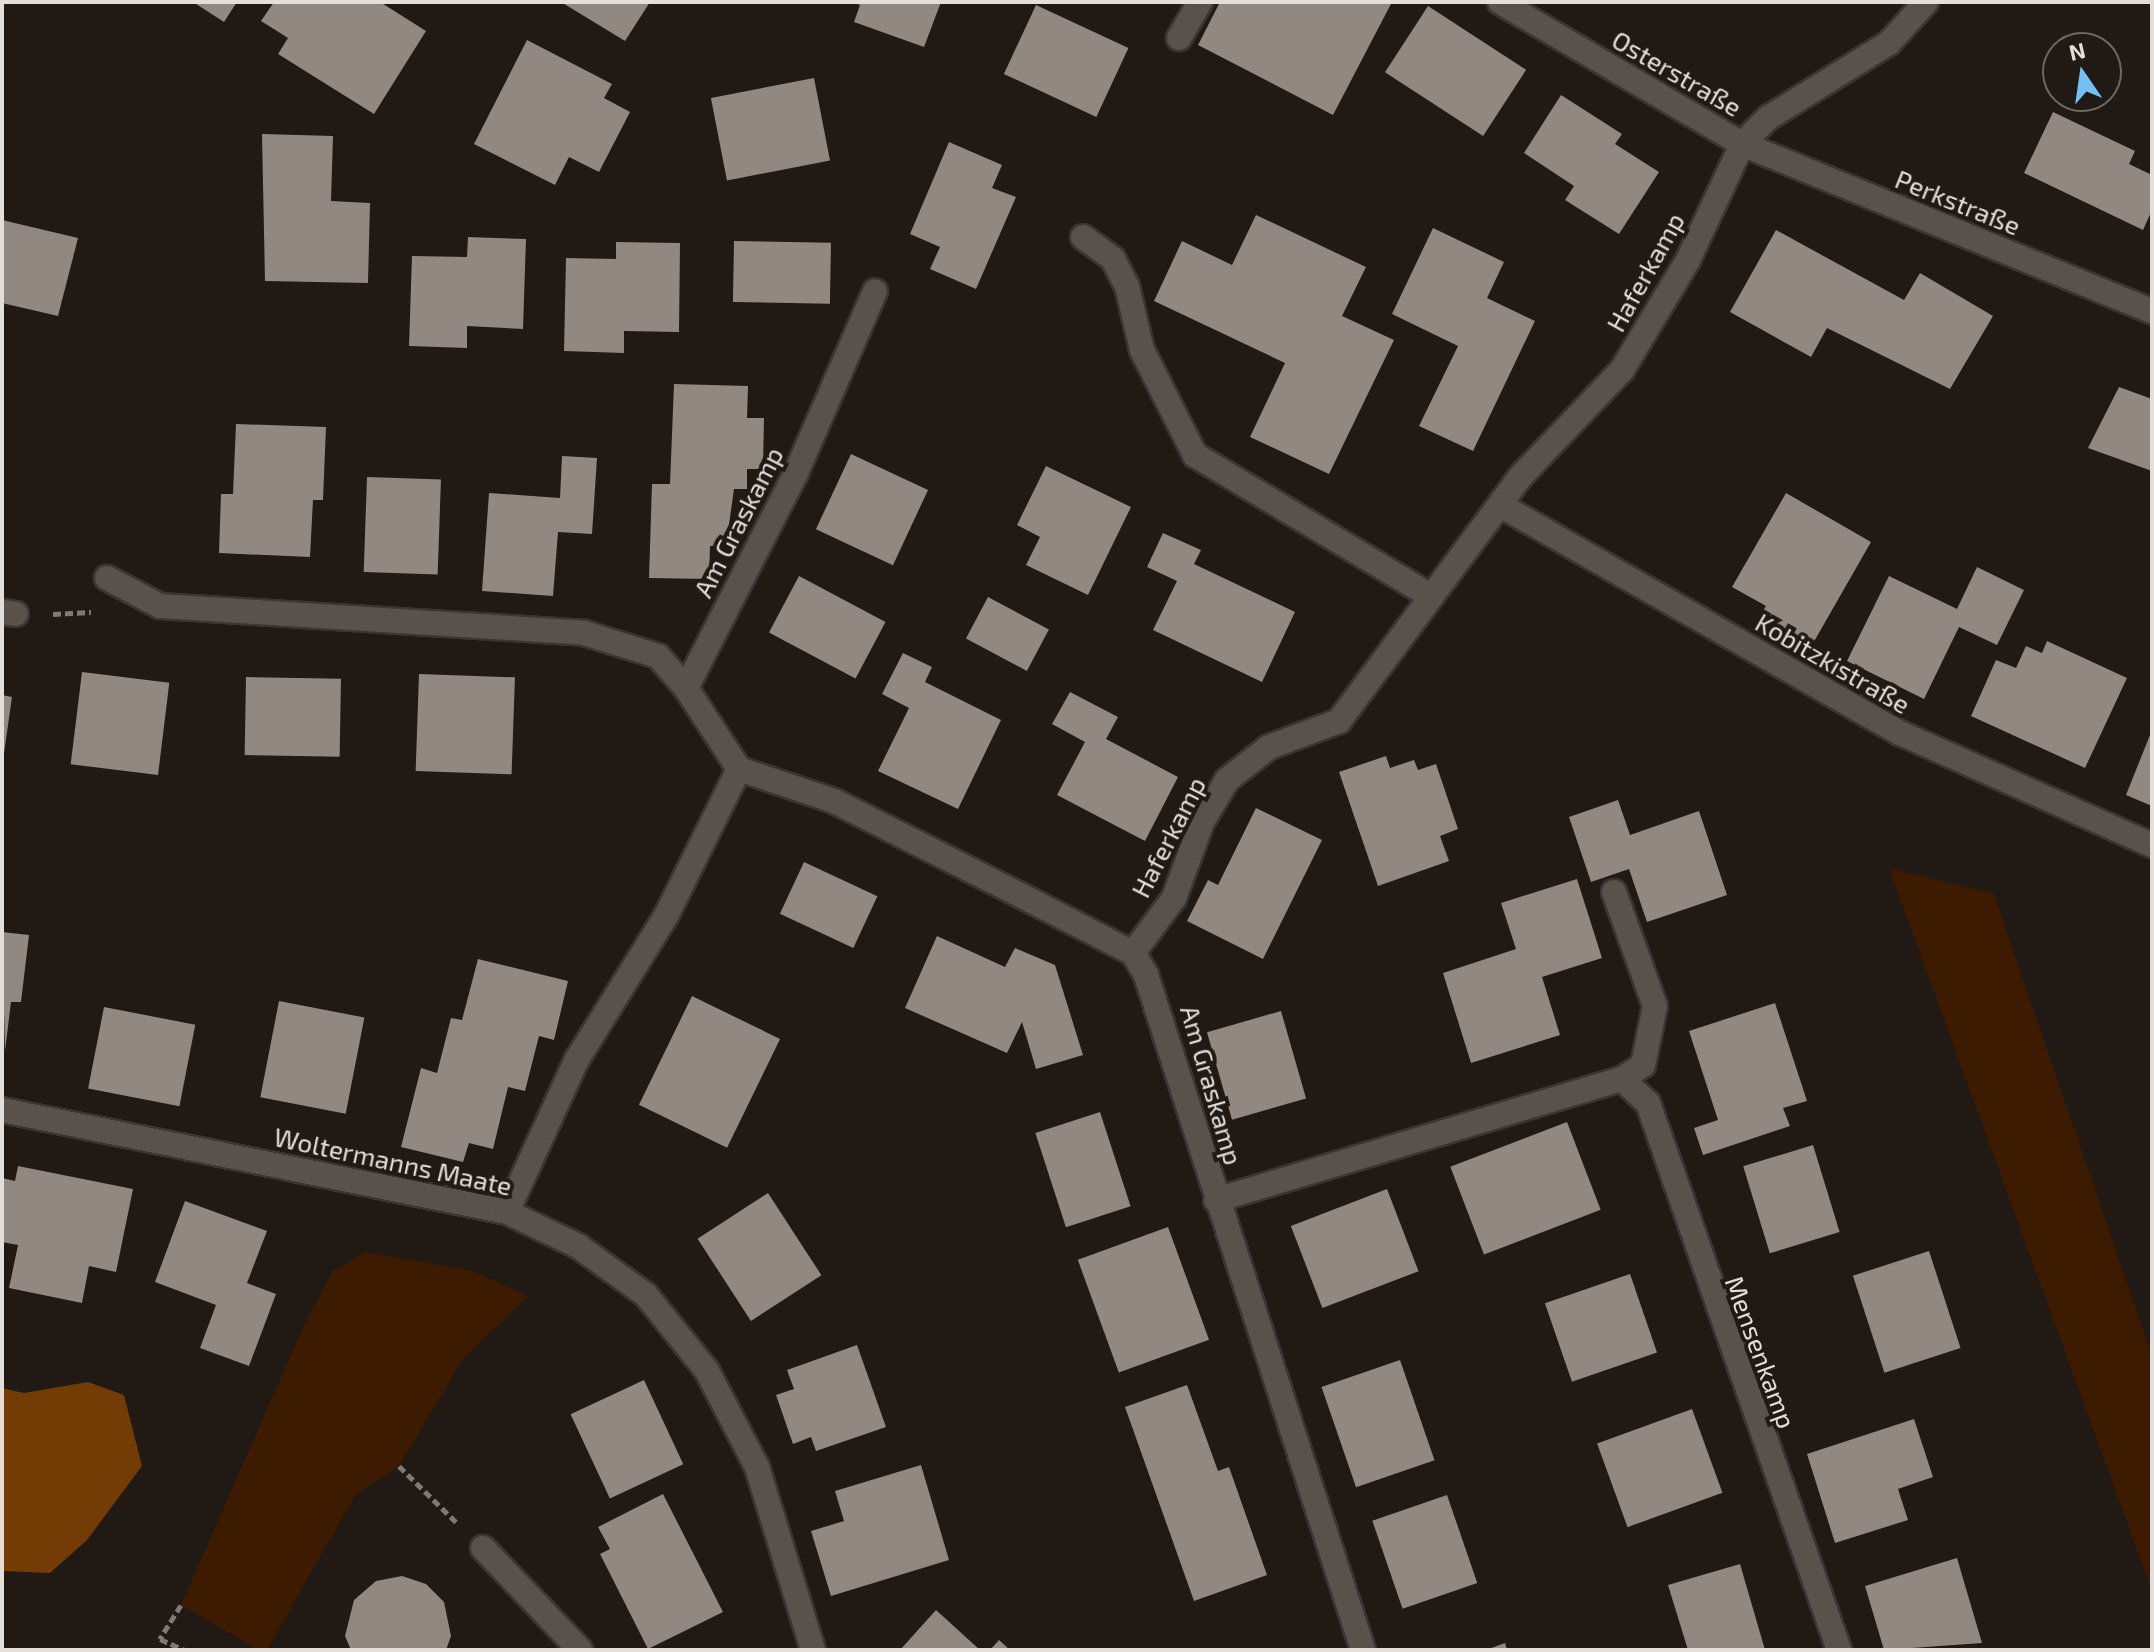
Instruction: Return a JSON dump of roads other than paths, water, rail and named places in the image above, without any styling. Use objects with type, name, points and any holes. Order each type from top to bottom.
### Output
[{"type":"street","points":[[1179,38],[1200,2]]},
{"type":"street","name":"Osterstraße","points":[[1500,2],[1742,144]]},
{"type":"street","name":"Haferkamp","points":[[1133,953],[1174,898],[1202,822],[1227,780],[1269,747],[1339,721],[1500,505],[1622,370],[1688,260],[1742,144],[1768,118],[1889,43],[1926,2]]},
{"type":"street","name":"Perkstraße","points":[[1742,144],[2152,311]]},
{"type":"street","points":[[1083,237],[1113,259],[1127,286],[1142,350],[1195,455],[1431,596]]},
{"type":"street","name":"Am Graskamp","points":[[686,688],[796,473],[875,291]]},
{"type":"street","name":"Kobitzkistraße","points":[[1500,505],[1900,733],[2152,845]]},
{"type":"street","points":[[107,578],[160,606],[584,633],[658,656],[686,688],[739,769],[834,801],[1133,953]]},
{"type":"street","points":[[507,1212],[576,1061],[666,916],[739,769]]},
{"type":"street","points":[[1216,1200],[1622,1079],[1643,1065],[1655,1006],[1614,892]]},
{"type":"street","name":"Am Graskamp","points":[[1133,953],[1161,1009],[1216,1200],[1363,1650]]},
{"type":"street","name":"Mensenkamp","points":[[1622,1079],[1648,1103],[1839,1650]]},
{"type":"street","name":"Woltermanns Maate","points":[[2,1110],[507,1212],[578,1246],[646,1295],[707,1371],[757,1467],[813,1650]]},
{"type":"street","points":[[483,1548],[580,1650]]}]
